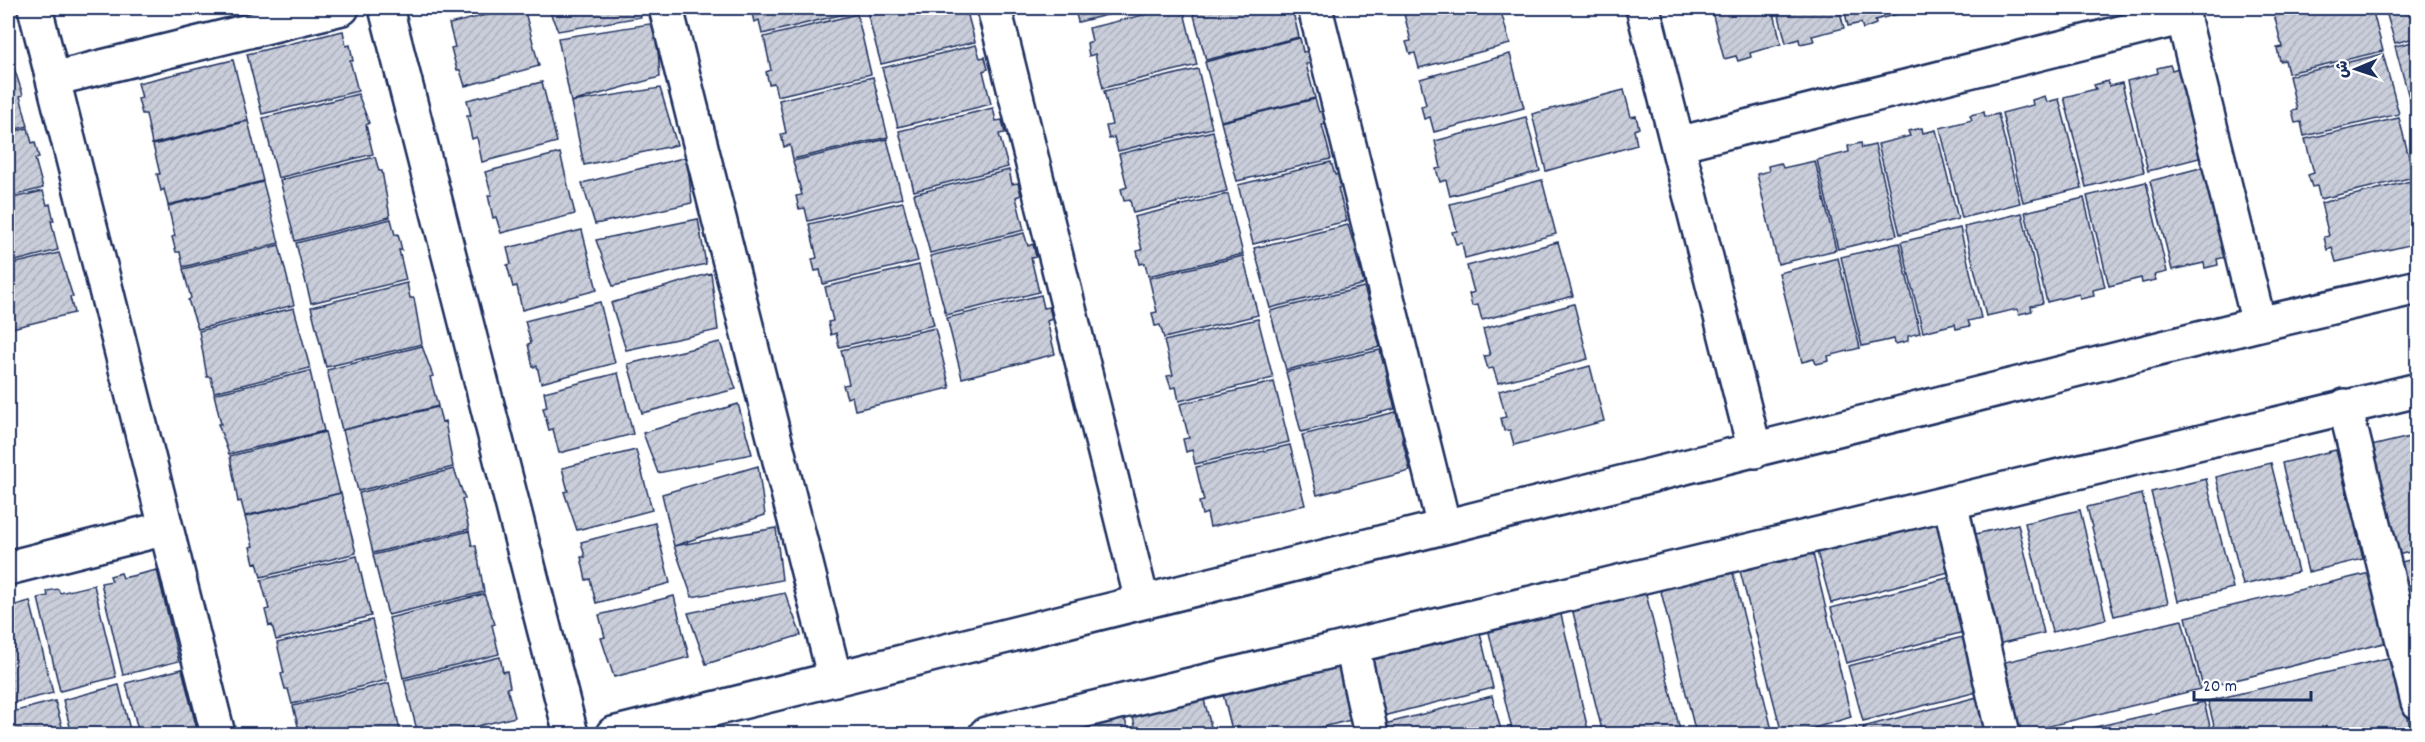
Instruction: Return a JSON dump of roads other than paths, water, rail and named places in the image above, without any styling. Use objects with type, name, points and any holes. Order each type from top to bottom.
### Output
[{"type":"street","points":[[35,8],[218,735]]},
{"type":"street","points":[[53,79],[342,8]]},
{"type":"street","points":[[386,8],[571,735]]},
{"type":"street","points":[[666,8],[835,679]]},
{"type":"street","points":[[994,8],[1142,602]]},
{"type":"street","points":[[1315,8],[1444,527]]},
{"type":"street","points":[[1643,8],[1755,451]]},
{"type":"street","points":[[1678,144],[2182,12],[2259,324]]},
{"type":"street","points":[[613,735],[2259,324],[2418,287]]},
{"type":"street","points":[[986,735],[2418,390]]},
{"type":"street","points":[[2345,406],[2418,702]]},
{"type":"street","points":[[1950,502],[2003,735]]},
{"type":"street","points":[[8,568],[166,528]]},
{"type":"street","points":[[1352,646],[1371,735]]}]
